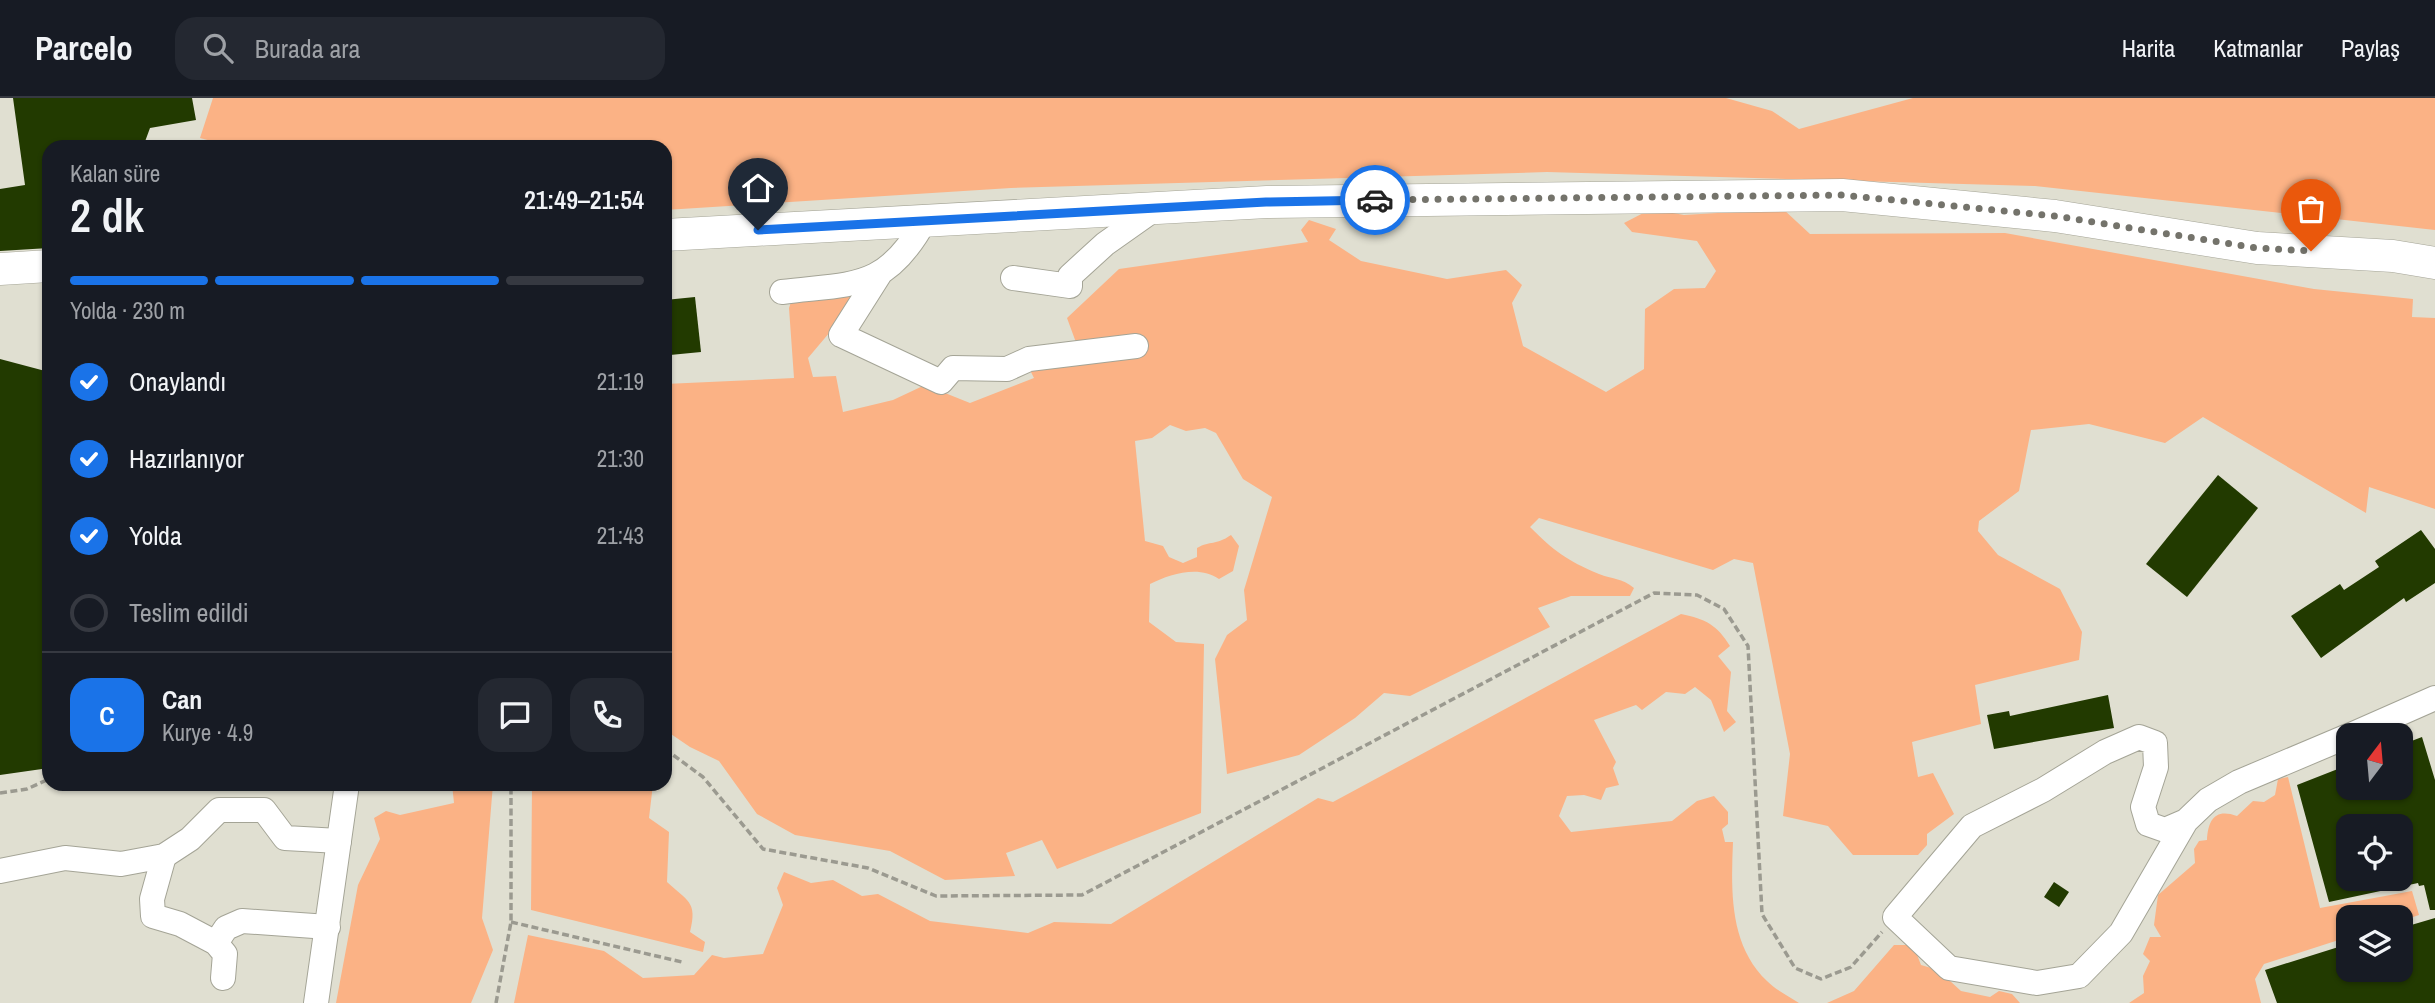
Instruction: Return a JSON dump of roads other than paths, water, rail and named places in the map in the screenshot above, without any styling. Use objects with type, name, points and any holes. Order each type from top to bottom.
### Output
[{"type":"main road","points":[[672,235],[1156,208],[1443,198],[1842,195],[2055,216],[2257,248],[2393,256],[2435,263]]},
{"type":"main road","points":[[0,270],[42,267]]},
{"type":"street","points":[[1013,278],[1070,286],[1070,276],[1096,252],[1156,208]]},
{"type":"street","points":[[925,220],[912,244],[879,275],[841,335],[941,382],[953,368],[1006,369],[1029,359],[1136,346]]},
{"type":"street","points":[[782,292],[866,282],[879,275]]},
{"type":"street","points":[[2379,723],[2435,698]]},
{"type":"street","points":[[2186,821],[2165,830],[2148,824],[2143,807],[2156,767],[2155,743],[2139,737],[2105,752],[2043,790],[1972,825],[1895,917],[1949,968],[2037,983],[2079,976],[2121,933],[2186,821],[2208,800],[2239,782],[2336,742]]},
{"type":"street","points":[[316,1003],[346,791]]},
{"type":"street","points":[[0,871],[65,858],[121,864],[164,856],[190,839],[219,810],[264,810],[285,838],[339,841]]},
{"type":"street","points":[[164,856],[152,899],[153,916],[180,924],[216,943],[225,954],[223,978]]},
{"type":"street","points":[[216,943],[226,928],[242,921],[328,928]]}]
